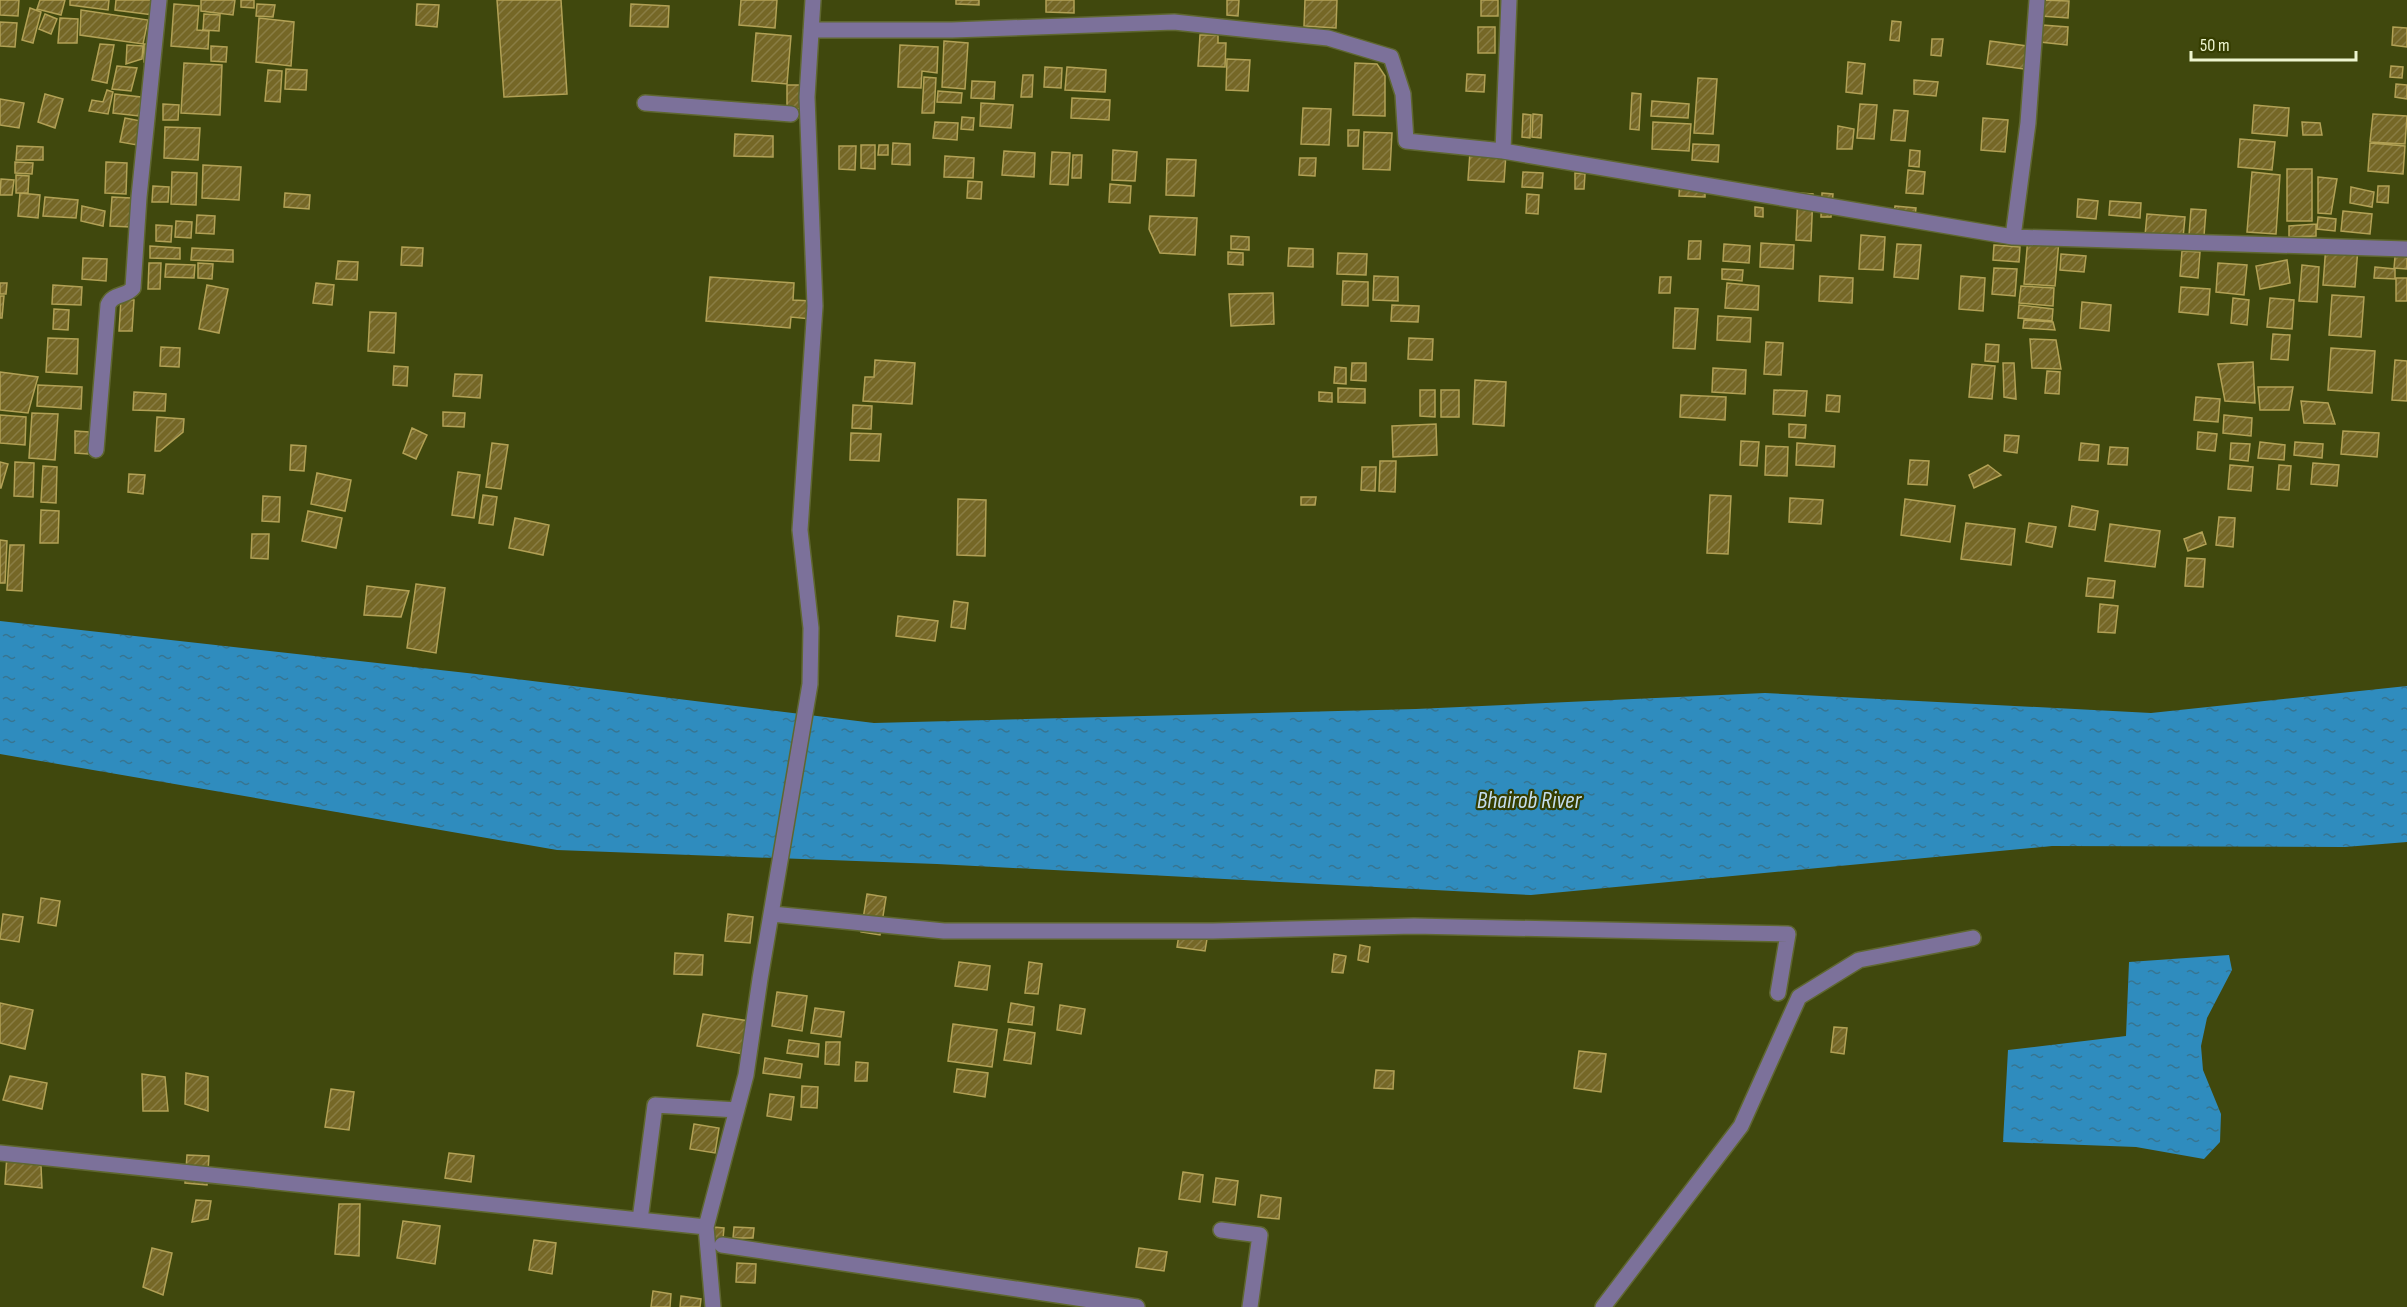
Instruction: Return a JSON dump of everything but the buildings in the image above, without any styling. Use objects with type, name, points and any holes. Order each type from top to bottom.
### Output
[{"type":"street","points":[[96,450],[108,305],[115,296],[129,292],[133,288],[139,197],[159,0]]},
{"type":"street","points":[[713,1307],[706,1227],[746,1075],[810,684],[811,628],[800,530],[816,306],[807,97],[813,0]]},
{"type":"street","points":[[1503,150],[1509,0]]},
{"type":"street","points":[[2013,237],[2028,123],[2037,0]]},
{"type":"street","points":[[811,30],[951,30],[1174,22],[1328,38],[1391,57],[1402,94],[1406,141],[1503,150],[2013,237],[2407,249]]},
{"type":"street","points":[[645,103],[791,114]]},
{"type":"street","points":[[772,914],[944,931],[1213,931],[1414,926],[1788,934],[1778,993]]},
{"type":"street","points":[[1603,1307],[1741,1126],[1799,997],[1859,960],[1974,938]]},
{"type":"street","points":[[640,1220],[655,1105],[737,1110]]},
{"type":"street","points":[[0,1153],[706,1227]]},
{"type":"street","points":[[1221,1230],[1260,1235],[1250,1307]]},
{"type":"street","points":[[722,1245],[1137,1307]]},
{"type":"water","name":"Bhairob River","points":[[0,621],[476,674],[874,723],[1416,709],[1765,693],[2151,713],[2407,686],[2407,842],[2345,847],[2052,846],[1531,895],[937,864],[557,850],[0,754]]},
{"type":"water","points":[[2229,955],[2232,970],[2207,1018],[2201,1046],[2203,1070],[2221,1114],[2220,1142],[2204,1159],[2136,1147],[2003,1142],[2008,1050],[2126,1036],[2129,962]]}]
